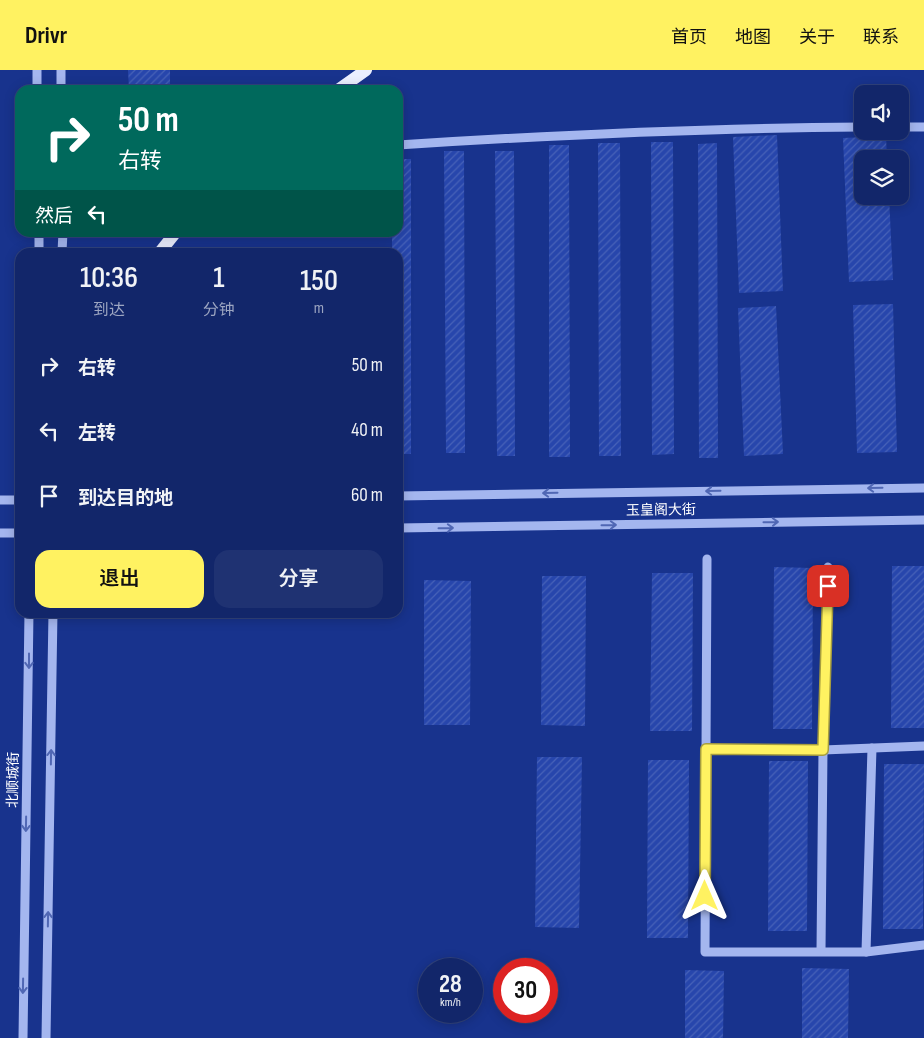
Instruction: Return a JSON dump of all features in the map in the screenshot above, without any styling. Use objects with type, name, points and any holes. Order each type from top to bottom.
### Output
[{"type":"main road","points":[[345,85],[366,70]]},
{"type":"main road","points":[[163,248],[172,237]]},
{"type":"street","points":[[37,70],[37,85]]},
{"type":"street","points":[[61,70],[61,85]]},
{"type":"street","points":[[403,146],[505,138],[720,129],[854,127]]},
{"type":"street","points":[[909,127],[924,127]]},
{"type":"street","name":"玉皇阁大街","points":[[403,496],[924,488]]},
{"type":"street","points":[[0,500],[15,500]]},
{"type":"street","name":"玉皇阁大街","points":[[403,528],[924,520]]},
{"type":"street","points":[[0,533],[15,533]]},
{"type":"street","points":[[707,559],[705,952],[866,952],[924,945]]},
{"type":"street","points":[[821,951],[823,750],[828,567]]},
{"type":"street","name":"北顺城街","points":[[22,1038],[29,618]]},
{"type":"street","points":[[46,1038],[53,618]]},
{"type":"street","points":[[706,749],[823,750],[924,746]]},
{"type":"street","points":[[866,952],[872,748]]},
{"type":"building","points":[[128,70],[170,70],[170,85],[129,85]]},
{"type":"building","points":[[777,135],[783,291],[739,293],[733,137]]},
{"type":"building","points":[[843,138],[886,140],[887,150],[854,150],[854,205],[889,205],[893,280],[849,282]]},
{"type":"building","points":[[651,142],[673,142],[674,454],[652,455]]},
{"type":"building","points":[[598,143],[620,143],[621,456],[599,456]]},
{"type":"building","points":[[717,143],[718,458],[699,458],[698,144]]},
{"type":"building","points":[[549,145],[569,145],[570,457],[549,457]]},
{"type":"building","points":[[444,151],[464,151],[465,453],[446,453]]},
{"type":"building","points":[[495,151],[514,151],[515,456],[497,456]]},
{"type":"building","points":[[403,159],[411,159],[411,454],[403,454],[403,248],[392,248],[392,237],[403,237]]},
{"type":"building","points":[[893,304],[897,452],[857,453],[853,305]]},
{"type":"building","points":[[776,306],[783,454],[744,456],[738,308]]},
{"type":"building","points":[[892,566],[924,566],[924,728],[891,728]]},
{"type":"building","points":[[774,567],[813,568],[812,729],[773,729]]},
{"type":"building","points":[[652,573],[693,573],[692,731],[650,731]]},
{"type":"building","points":[[542,576],[586,576],[585,726],[541,725]]},
{"type":"building","points":[[424,580],[471,581],[470,725],[424,725]]},
{"type":"building","points":[[537,757],[582,757],[579,928],[535,927]]},
{"type":"building","points":[[648,760],[689,760],[688,938],[647,938]]},
{"type":"building","points":[[769,761],[808,761],[807,931],[768,931]]},
{"type":"building","points":[[884,764],[924,764],[923,929],[883,929]]},
{"type":"building","points":[[802,968],[849,969],[848,1038],[802,1038]]},
{"type":"building","points":[[685,970],[724,971],[723,1038],[685,1038]]},
{"type":"route","points":[[705,896],[706,749],[823,750],[828,586]]}]
